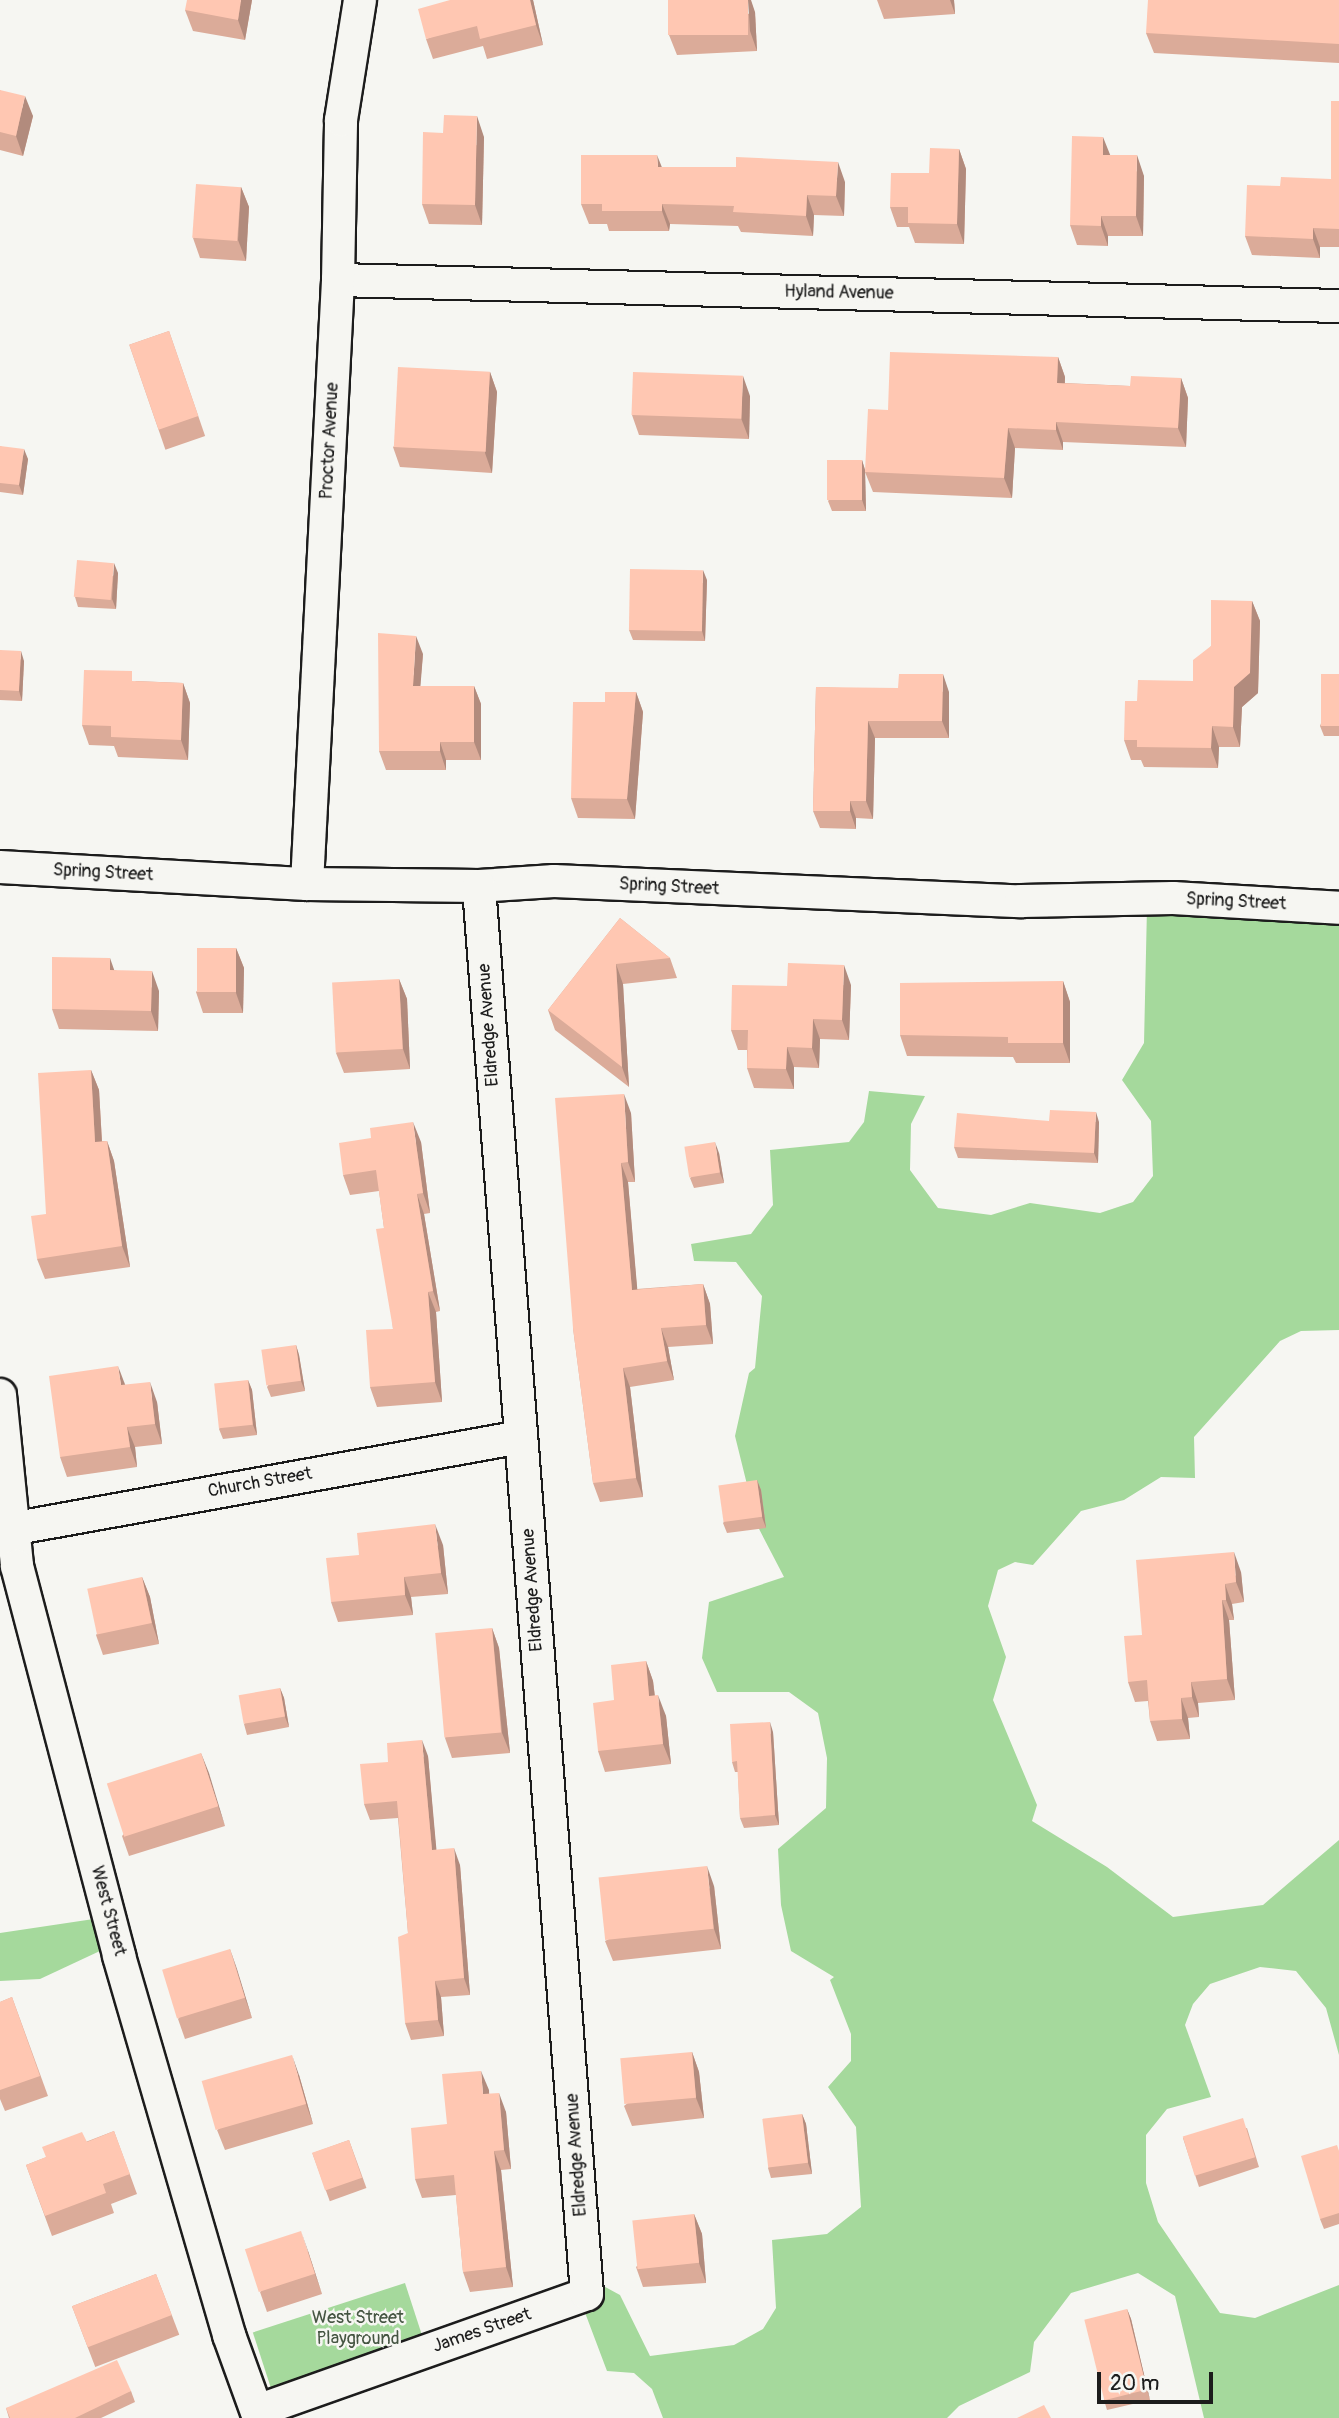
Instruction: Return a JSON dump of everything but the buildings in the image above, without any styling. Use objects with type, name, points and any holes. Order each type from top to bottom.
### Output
[{"type":"street","name":"Proctor Avenue","points":[[307,884],[338,280],[341,120],[360,0]]},
{"type":"street","name":"Hyland Avenue","points":[[338,280],[1339,306]]},
{"type":"street","name":"Spring Street","points":[[0,867],[307,884],[478,886],[554,881],[1021,901],[1173,898],[1339,908]]},
{"type":"street","name":"Eldredge Avenue","points":[[478,886],[587,2294]]},
{"type":"street","name":"West Street","points":[[0,1395],[5,1529],[120,1956],[229,2335],[258,2414]]},
{"type":"street","name":"Church Street","points":[[5,1529],[521,1437]]},
{"type":"street","name":"James Street","points":[[258,2414],[587,2294]]},
{"type":"green space","points":[[1339,906],[1339,1330],[1301,1331],[1280,1341],[1194,1437],[1195,1478],[1161,1477],[1124,1500],[1081,1511],[1033,1565],[1015,1562],[998,1570],[988,1606],[1006,1657],[993,1700],[1037,1805],[1032,1821],[1107,1867],[1173,1917],[1263,1905],[1339,1840],[1339,2055],[1326,2008],[1296,1971],[1260,1967],[1210,1984],[1193,2004],[1185,2025],[1211,2097],[1167,2109],[1146,2135],[1146,2183],[1158,2222],[1220,2313],[1255,2318],[1339,2285],[1339,2418],[1204,2418],[1175,2296],[1138,2273],[1071,2293],[1034,2342],[1030,2372],[959,2406],[947,2418],[663,2418],[652,2389],[634,2373],[607,2371],[581,2302],[596,2282],[620,2295],[650,2356],[734,2345],[763,2329],[776,2308],[772,2240],[827,2234],[861,2207],[856,2127],[828,2087],[851,2061],[851,2034],[830,1980],[834,1977],[791,1951],[781,1905],[778,1849],[826,1808],[827,1758],[818,1713],[789,1692],[717,1692],[702,1658],[709,1602],[784,1577],[757,1525],[735,1436],[749,1373],[755,1368],[762,1296],[736,1262],[694,1261],[691,1244],[751,1234],[773,1205],[770,1150],[849,1142],[864,1122],[869,1091],[925,1096],[911,1124],[910,1170],[938,1208],[991,1215],[1030,1203],[1100,1213],[1133,1202],[1153,1176],[1151,1121],[1122,1080],[1144,1043],[1147,907]]},
{"type":"green space","points":[[107,1917],[117,1943],[40,1979],[0,1981],[0,1933]]},
{"type":"green space","name":"West Street Playground","points":[[405,2283],[424,2340],[271,2390],[253,2332]]}]
